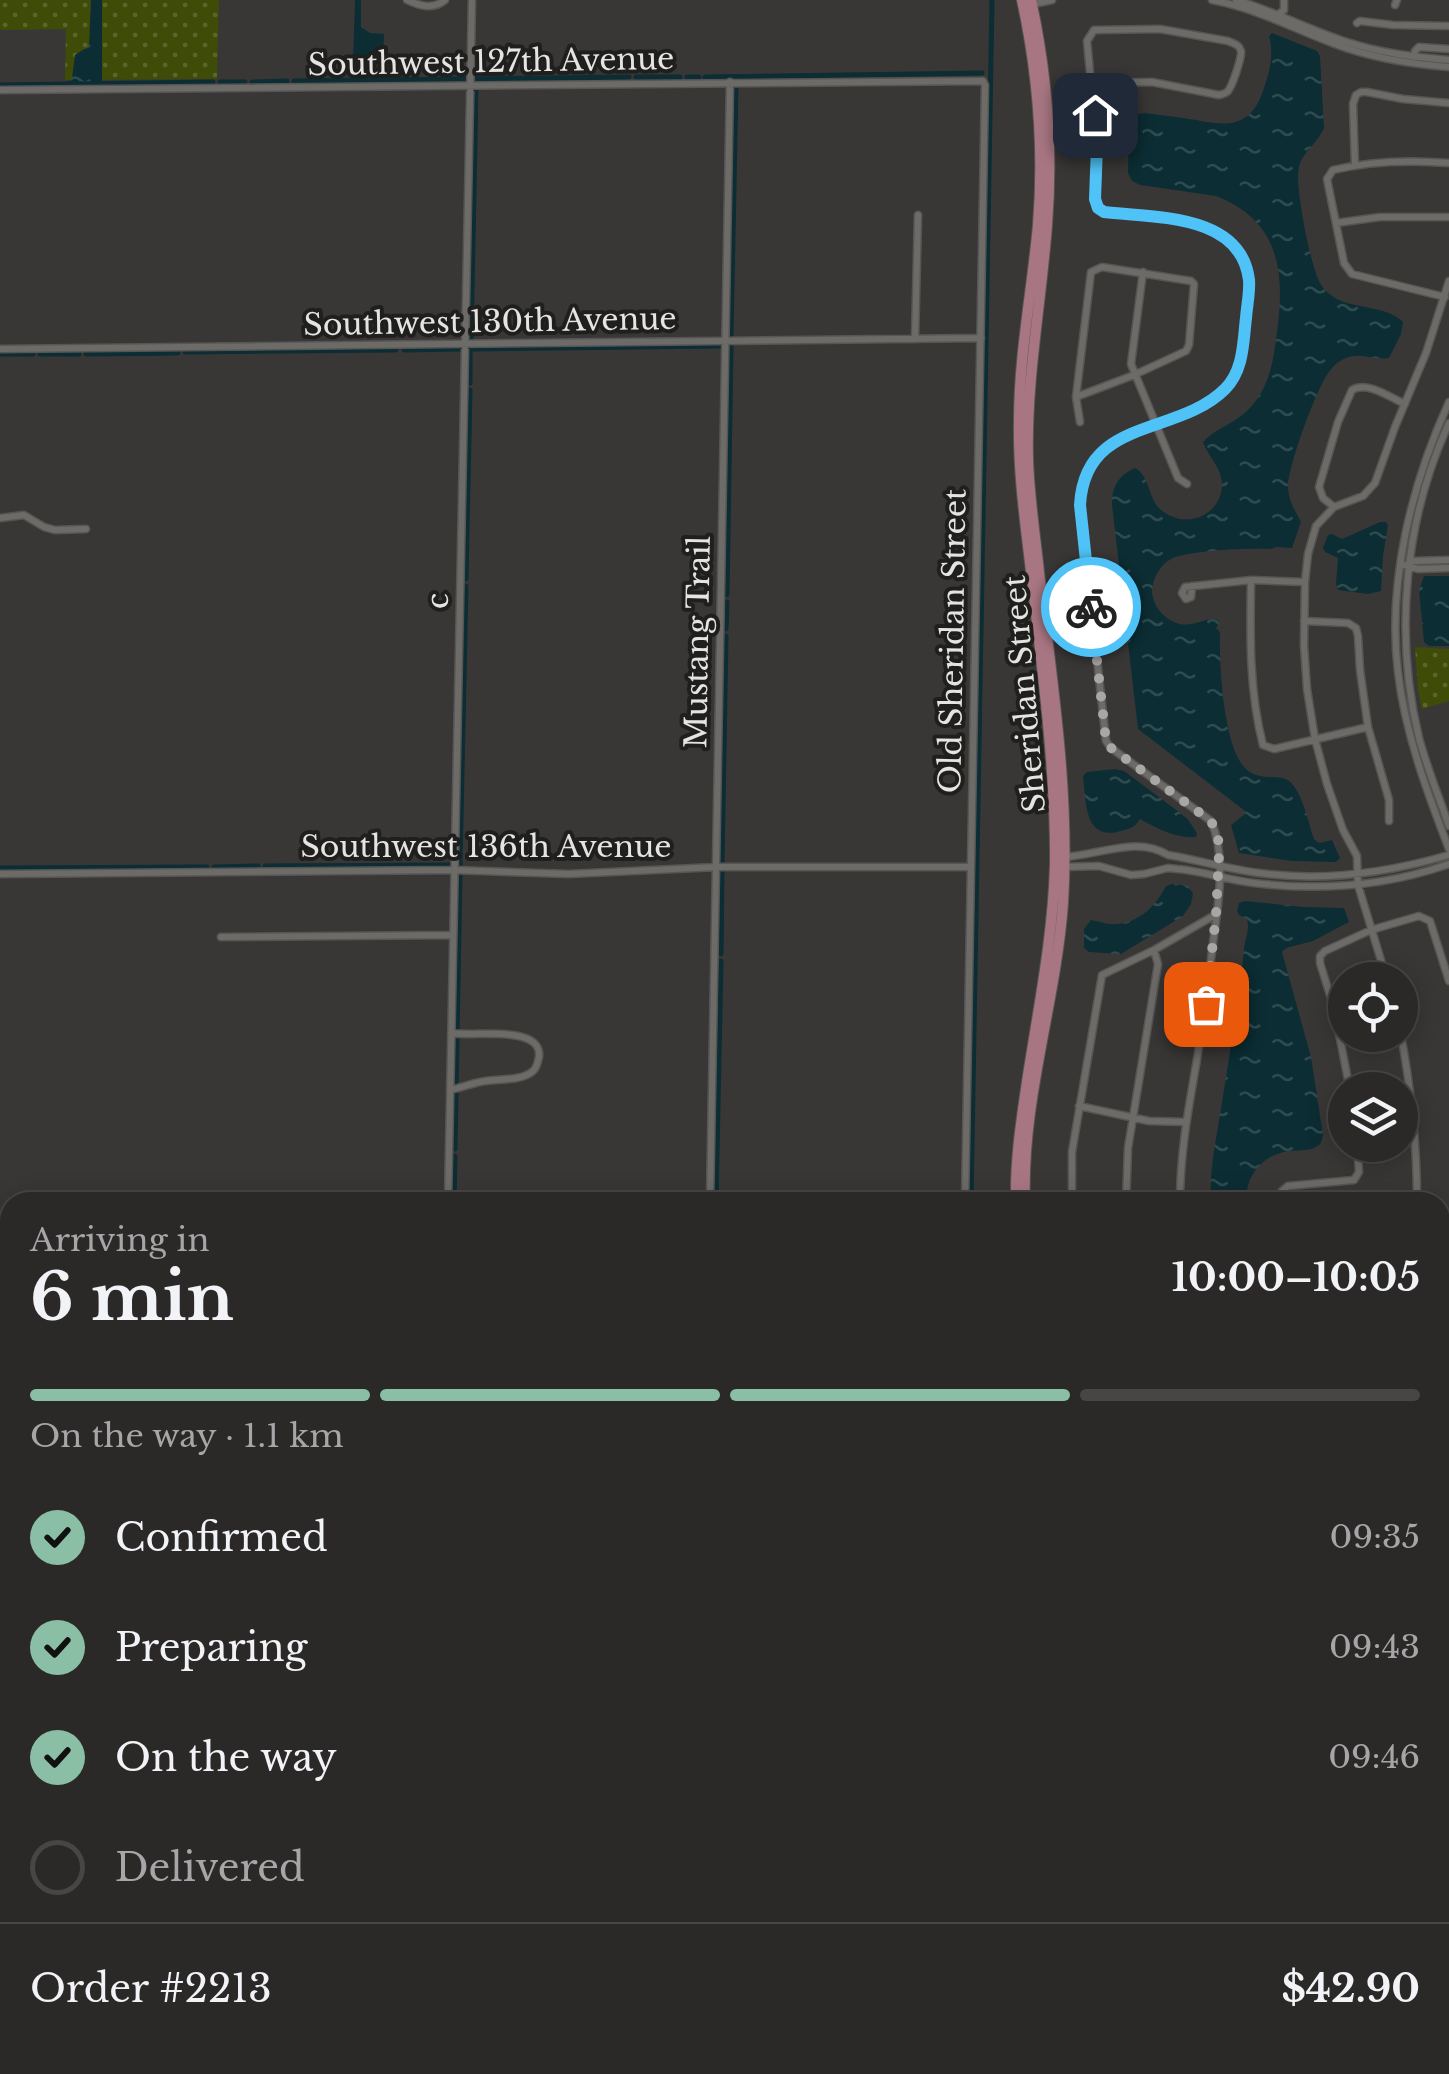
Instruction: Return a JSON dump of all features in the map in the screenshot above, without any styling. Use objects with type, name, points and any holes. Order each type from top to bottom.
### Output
[{"type":"main road","name":"Sheridan Street","points":[[1016,1192],[1020,1122],[1059,863],[1061,773],[1028,464],[1029,385],[1049,179],[1042,52],[1027,2]]},
{"type":"main road","name":"Sheridan Street","points":[[1026,1192],[1029,1124],[1063,905],[1059,863]]},
{"type":"street","points":[[407,0],[424,7],[445,0]]},
{"type":"street","name":"c","points":[[449,1192],[456,1034],[452,935],[472,0]]},
{"type":"street","points":[[1027,2],[1052,0]]},
{"type":"street","points":[[1212,0],[1278,20],[1352,50],[1449,64]]},
{"type":"street","points":[[1236,0],[1350,43],[1413,60]]},
{"type":"street","points":[[1279,14],[1282,0]]},
{"type":"street","points":[[1357,23],[1449,26]]},
{"type":"street","points":[[1093,83],[1152,82],[1225,94],[1231,89],[1240,50],[1238,45],[1228,42],[1160,29],[1094,30],[1087,41],[1093,83],[1098,208],[1210,227],[1234,245],[1247,267],[1250,285],[1240,363],[1228,386],[1201,406],[1111,443],[1096,457],[1081,488],[1106,741],[1211,821],[1218,836],[1216,915],[1180,1166],[1180,1192]]},
{"type":"street","points":[[1413,60],[1418,47],[1449,49]]},
{"type":"street","name":"Southwest 127th Avenue","points":[[0,90],[983,80]]},
{"type":"street","name":"Old Sheridan Street","points":[[965,1192],[983,80]]},
{"type":"street","name":"Mustang Trail","points":[[710,1192],[730,82]]},
{"type":"street","points":[[1355,166],[1356,95],[1367,92],[1449,103]]},
{"type":"street","points":[[1445,298],[1352,274],[1344,264],[1328,185],[1329,174],[1339,168],[1406,161],[1449,163]]},
{"type":"street","points":[[916,338],[918,216]]},
{"type":"street","points":[[1336,223],[1380,217],[1449,217]]},
{"type":"street","points":[[1076,397],[1186,351],[1192,280],[1094,269],[1089,276],[1076,397],[1080,422]]},
{"type":"street","points":[[1142,272],[1134,374],[1178,478],[1186,484]]},
{"type":"street","points":[[1381,962],[1358,885],[1357,856],[1343,830],[1315,739],[1306,689],[1305,582],[1310,539],[1316,526],[1334,507],[1364,496],[1375,483],[1449,281]]},
{"type":"street","name":"Southwest 130th Avenue","points":[[0,349],[981,338]]},
{"type":"street","points":[[1334,507],[1322,498],[1319,487],[1352,390],[1366,386],[1405,404]]},
{"type":"street","points":[[1411,719],[1407,591],[1415,528],[1449,402]]},
{"type":"street","points":[[1059,863],[1140,845],[1276,875],[1357,875],[1388,872],[1449,852],[1398,674],[1395,637],[1401,564],[1414,492],[1440,433],[1449,423]]},
{"type":"street","points":[[0,518],[24,515],[55,530],[86,529]]},
{"type":"street","points":[[1401,564],[1449,560]]},
{"type":"street","points":[[1411,564],[1449,568]]},
{"type":"street","points":[[1192,586],[1251,580],[1305,582]]},
{"type":"street","points":[[1251,580],[1252,686],[1262,745],[1270,749],[1368,727]]},
{"type":"street","points":[[1304,621],[1348,622],[1358,636],[1368,727],[1389,800],[1389,820]]},
{"type":"street","points":[[1395,637],[1406,637]]},
{"type":"street","points":[[1428,781],[1449,826]]},
{"type":"street","points":[[1162,851],[1168,868]]},
{"type":"street","points":[[1103,868],[1108,852]]},
{"type":"street","points":[[1059,863],[1131,875],[1168,868],[1255,884],[1312,886],[1358,885],[1449,864]]},
{"type":"street","name":"Southwest 136th Avenue","points":[[0,874],[454,870],[569,874],[717,867],[972,866]]},
{"type":"street","points":[[1072,1192],[1072,1152],[1102,975],[1216,915]]},
{"type":"street","points":[[1348,1072],[1320,962],[1325,951],[1371,930],[1425,917],[1430,920],[1449,981]]},
{"type":"street","points":[[222,936],[452,935]]},
{"type":"street","points":[[1126,1192],[1132,1118],[1158,964],[1154,950]]},
{"type":"street","points":[[454,1089],[520,1077],[533,1072],[539,1062],[539,1049],[532,1040],[456,1034]]},
{"type":"street","points":[[1404,1052],[1417,1192]]},
{"type":"street","points":[[1080,1106],[1149,1122],[1186,1122]]},
{"type":"street","points":[[1282,1192],[1288,1186],[1348,1182],[1358,1177],[1358,1162]]},
{"type":"green space","points":[[0,0],[219,0],[217,79],[65,80],[66,29],[0,30]]},
{"type":"green space","points":[[1415,647],[1449,649],[1449,701],[1422,709]]},
{"type":"water","points":[[91,0],[102,0],[102,83],[67,83],[72,78],[75,55],[89,46]]},
{"type":"water","points":[[355,0],[361,0],[361,27],[370,33],[384,34],[383,62],[353,59]]},
{"type":"water","points":[[1272,33],[1317,51],[1320,56],[1324,128],[1301,161],[1298,176],[1304,225],[1320,283],[1337,299],[1396,317],[1403,322],[1401,334],[1389,358],[1344,359],[1332,368],[1322,384],[1289,476],[1289,496],[1301,522],[1292,548],[1220,550],[1180,556],[1160,569],[1152,592],[1159,610],[1174,622],[1218,620],[1227,725],[1238,758],[1254,774],[1283,778],[1295,787],[1314,839],[1319,843],[1332,840],[1340,858],[1336,862],[1292,861],[1239,853],[1231,825],[1245,811],[1138,729],[1112,505],[1117,482],[1135,468],[1143,475],[1158,507],[1167,514],[1188,519],[1215,506],[1221,479],[1203,442],[1251,407],[1262,391],[1273,358],[1280,289],[1274,251],[1254,219],[1216,196],[1132,181],[1128,173],[1129,119],[1145,113],[1221,123],[1241,120],[1257,105],[1263,91]]},
{"type":"water","points":[[1380,522],[1388,525],[1381,591],[1368,594],[1338,590],[1338,558],[1323,548],[1328,535],[1342,539]]},
{"type":"water","points":[[1424,576],[1449,576],[1449,646],[1429,646],[1424,642],[1419,590]]},
{"type":"water","points":[[1124,771],[1187,818],[1196,837],[1174,835],[1140,819],[1121,831],[1100,831],[1089,817],[1083,776],[1087,772]]},
{"type":"water","points":[[1166,886],[1188,886],[1193,894],[1183,916],[1121,954],[1089,952],[1084,948],[1084,929],[1091,920],[1112,924],[1132,920],[1146,912]]},
{"type":"water","points":[[1239,903],[1344,908],[1349,922],[1282,952],[1311,1057],[1321,1143],[1311,1149],[1271,1157],[1252,1175],[1247,1192],[1211,1192],[1248,930],[1247,919],[1237,911]]},
{"type":"waterway","points":[[971,1192],[992,0]]},
{"type":"waterway","points":[[705,77],[982,73]]},
{"type":"waterway","points":[[474,79],[629,77]]},
{"type":"waterway","points":[[636,77],[680,77]]},
{"type":"waterway","points":[[687,77],[699,77]]},
{"type":"waterway","points":[[294,81],[467,79]]},
{"type":"waterway","points":[[252,82],[287,81]]},
{"type":"waterway","points":[[0,85],[213,82]]},
{"type":"waterway","points":[[220,82],[245,82]]},
{"type":"waterway","points":[[731,335],[736,86]]},
{"type":"waterway","points":[[471,340],[476,89]]},
{"type":"waterway","points":[[470,383],[470,349],[720,346]]},
{"type":"waterway","points":[[727,595],[731,346]]},
{"type":"waterway","points":[[404,350],[461,349]]},
{"type":"waterway","points":[[185,352],[396,350]]},
{"type":"waterway","points":[[86,354],[178,353]]},
{"type":"waterway","points":[[0,354],[33,354]]},
{"type":"waterway","points":[[40,354],[79,354]]},
{"type":"waterway","points":[[466,579],[470,390]]},
{"type":"waterway","points":[[460,865],[466,586]]},
{"type":"waterway","points":[[726,629],[727,602]]},
{"type":"waterway","points":[[722,864],[726,636]]},
{"type":"waterway","points":[[265,866],[450,865]]},
{"type":"waterway","points":[[214,867],[258,866]]},
{"type":"waterway","points":[[0,868],[207,867]]},
{"type":"waterway","points":[[721,954],[722,870]]},
{"type":"waterway","points":[[455,1149],[460,874]]},
{"type":"waterway","points":[[716,1192],[721,961]]},
{"type":"waterway","points":[[454,1192],[455,1156]]},
{"type":"way so far","points":[[1091,607],[1106,741],[1211,821],[1218,836],[1216,915],[1206,1004]]},
{"type":"route","points":[[1091,607],[1080,505],[1085,475],[1111,443],[1201,406],[1228,386],[1240,363],[1250,285],[1247,267],[1234,245],[1210,227],[1098,208],[1095,115]]}]
